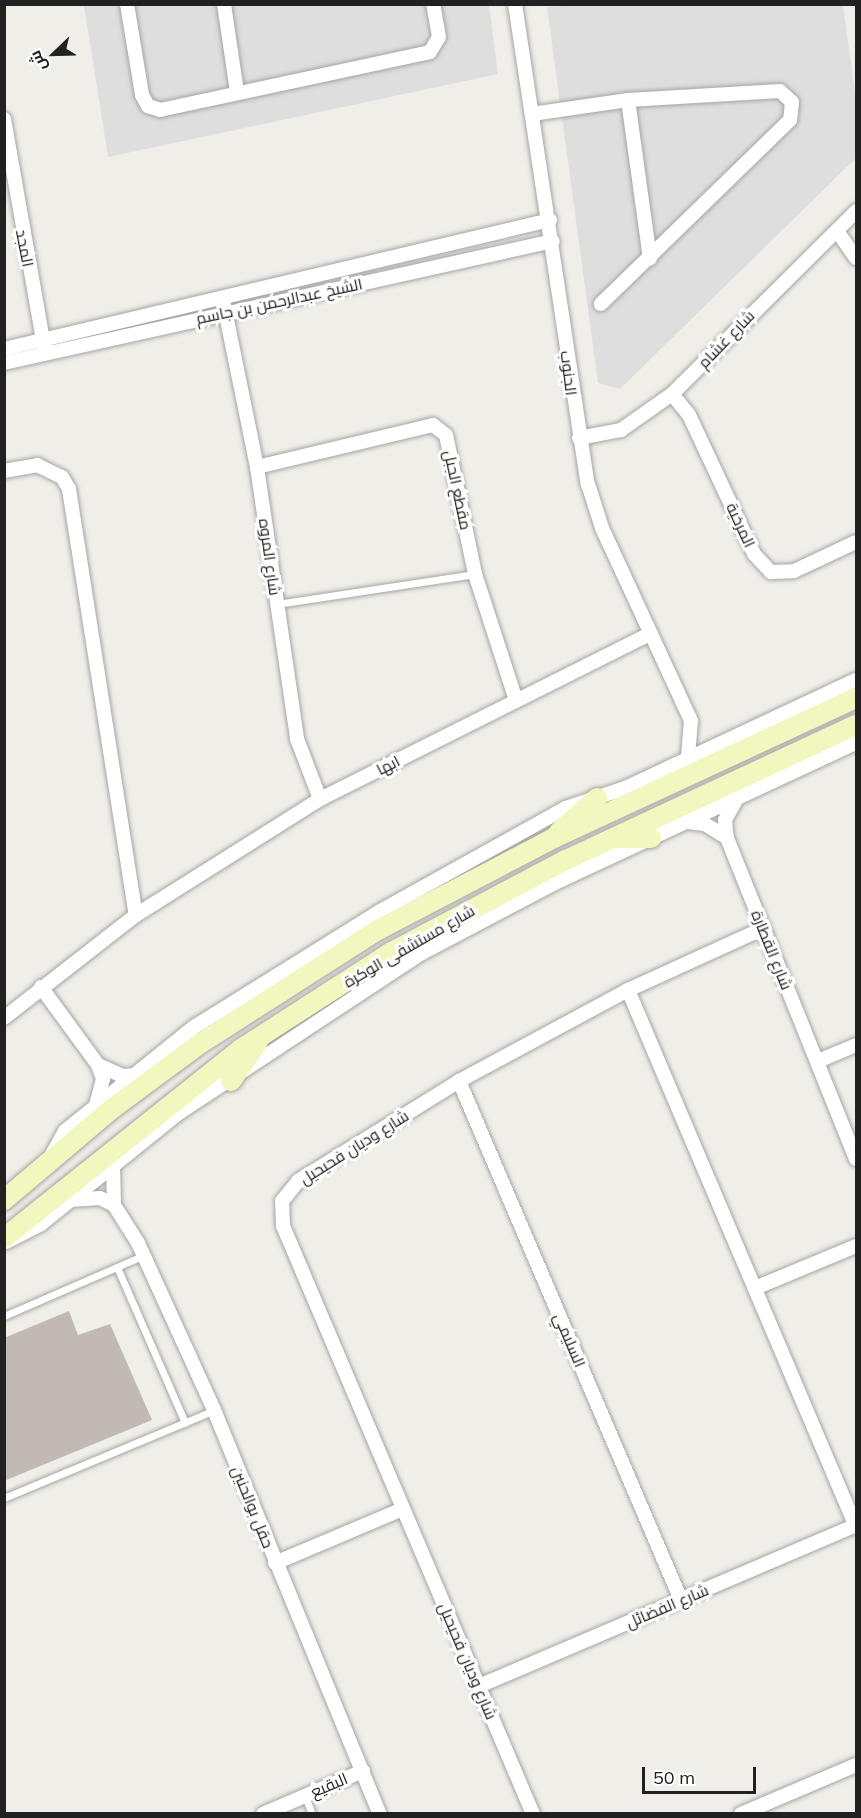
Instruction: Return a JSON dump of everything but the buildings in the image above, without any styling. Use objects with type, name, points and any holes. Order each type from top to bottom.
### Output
[{"type":"street","points":[[127,4],[142,95],[148,106],[160,110],[430,51],[439,37],[433,4]]},
{"type":"street","points":[[224,4],[237,92]]},
{"type":"street","name":"الجنوب","points":[[515,4],[554,241],[579,438],[594,506],[691,721],[688,755]]},
{"type":"street","points":[[532,114],[628,100],[780,91],[792,102],[790,120],[601,304]]},
{"type":"street","points":[[628,100],[650,258]]},
{"type":"street","name":"المجد","points":[[4,119],[44,347]]},
{"type":"street","name":"شارع غشام","points":[[579,438],[621,430],[672,394],[856,211]]},
{"type":"street","name":"الشيخ عبدالرحمن بن جاسم","points":[[4,363],[44,347],[223,298],[550,220]]},
{"type":"street","points":[[837,231],[856,258]]},
{"type":"street","name":"الشيخ عبدالرحمن بن جاسم","points":[[4,349],[44,347],[226,313],[554,241]]},
{"type":"street","name":"شارع المروه","points":[[223,298],[257,467],[297,739],[320,799]]},
{"type":"street","name":"المرخية","points":[[672,394],[689,415],[754,554],[771,572],[794,571],[856,542]]},
{"type":"street","name":"مقطع الجبل","points":[[257,467],[433,425],[446,435],[476,574],[516,700]]},
{"type":"street","points":[[4,471],[37,465],[62,477],[69,489],[136,915]]},
{"type":"street","name":"ابها","points":[[4,1018],[136,915],[320,799],[651,633]]},
{"type":"street","name":"شارع مستشفى الوكرة","points":[[49,1160],[65,1131],[194,1027],[380,911],[556,813],[597,798],[856,680]]},
{"type":"street","name":"شارع مستشفى الوكرة","points":[[4,1200],[49,1160],[201,1043],[378,930],[554,838],[856,698]]},
{"type":"street","points":[[691,721],[720,740]]},
{"type":"street","name":"شارع مستشفى الوكرة","points":[[4,1238],[131,1131],[265,1032],[425,933],[612,838],[856,725]]},
{"type":"street","name":"شارع مستشفى الوكرة","points":[[4,1243],[41,1224],[112,1164],[176,1115],[231,1082],[304,1027],[422,954],[651,838],[856,743]]},
{"type":"street","points":[[554,838],[597,798]]},
{"type":"street","name":"شارع القطارة","points":[[737,798],[725,820],[727,838],[856,1159]]},
{"type":"street","points":[[688,822],[705,824],[727,838]]},
{"type":"street","points":[[612,838],[651,838]]},
{"type":"street","name":"شارع وديان فحيحيل","points":[[533,1814],[280,1214],[282,1201],[298,1181],[459,1081],[628,990],[764,928]]},
{"type":"street","points":[[41,987],[98,1065],[102,1094],[95,1107]]},
{"type":"street","points":[[628,990],[856,1526]]},
{"type":"street","points":[[231,1082],[265,1032]]},
{"type":"street","points":[[163,1053],[201,1043]]},
{"type":"street","points":[[818,1062],[856,1045]]},
{"type":"street","points":[[98,1065],[123,1076],[136,1074]]},
{"type":"street","name":"السليمي","points":[[459,1081],[681,1600]]},
{"type":"street","name":"حقل بوالحنين","points":[[112,1164],[114,1205],[144,1255],[214,1410],[380,1814]]},
{"type":"street","points":[[69,1200],[85,1196],[114,1205]]},
{"type":"street","points":[[755,1288],[856,1246]]},
{"type":"street","points":[[275,1563],[403,1509]]},
{"type":"street","name":"شارع الفضائل","points":[[478,1686],[856,1526]]},
{"type":"street","points":[[741,1814],[856,1765]]},
{"type":"street","name":"البقيع","points":[[263,1814],[363,1771]]},
{"type":"lane","points":[[277,604],[476,574]]},
{"type":"lane","points":[[4,1316],[144,1255]]},
{"type":"lane","points":[[117,1267],[185,1423]]},
{"type":"lane","points":[[4,1498],[214,1410]]},
{"type":"lane","points":[[305,1796],[312,1814]]},
{"type":"shaded area","points":[[597,4],[843,5],[856,100],[856,158],[620,389],[598,383],[547,7]]},
{"type":"shaded area","points":[[84,5],[489,5],[498,74],[108,157]]}]
